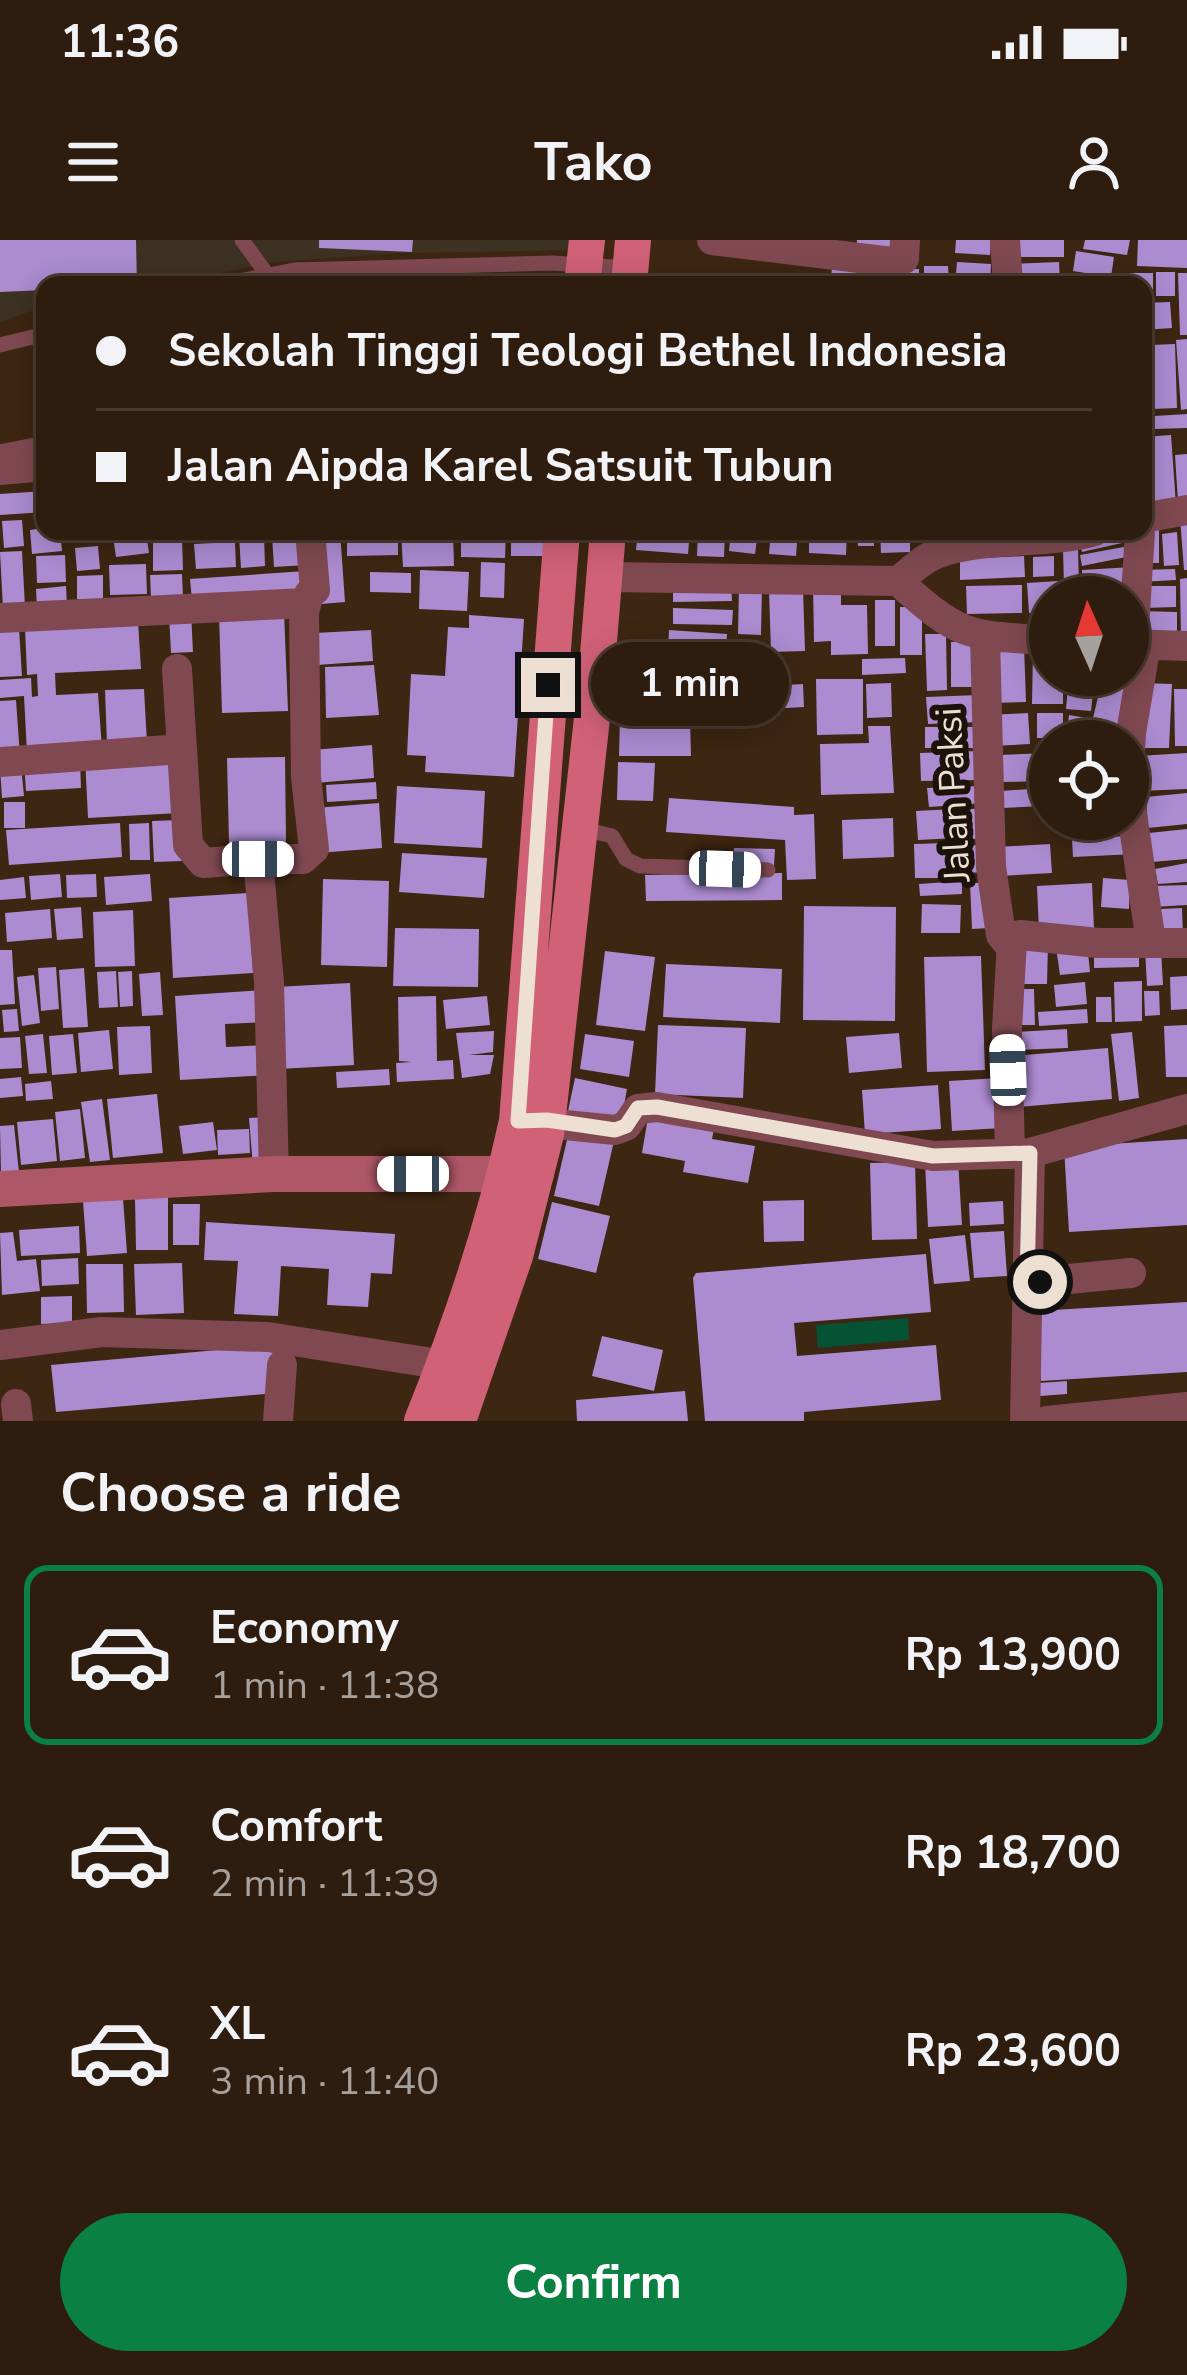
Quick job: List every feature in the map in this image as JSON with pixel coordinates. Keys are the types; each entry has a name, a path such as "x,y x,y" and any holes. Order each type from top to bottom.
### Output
{"main road":[{"path":"532,1121 562,540"},
{"path":"458,1421 515,1256 521,1174 579,828 607,540"},
{"path":"422,1421 521,1174"}],"street":[{"path":"712,240 892,262 904,259 904,240"},
{"path":"1005,240 1007,276"},
{"path":"0,470 36,467"},
{"path":"1152,517 1187,511"},
{"path":"177,669 188,845 194,856 203,862 302,859 314,849 306,777 305,603 315,590 311,540"},
{"path":"604,577 898,581 931,555 971,540"},
{"path":"1138,576 1140,540"},
{"path":"898,581 944,623 985,637 1029,639"},
{"path":"0,618 305,603"},
{"name":"Jalan Paksi","path":"985,637 992,867 1001,934 1010,946 1006,1029 1020,1154 1027,1282 1025,1421"},
{"path":"1149,645 1187,646"},
{"path":"0,762 182,749"},
{"path":"1136,840 1151,942"},
{"path":"258,859 269,982 274,1174"},
{"path":"1010,946 1020,935 1098,943 1187,943"},
{"path":"532,1121 615,1130 626,1126 638,1108 657,1107 933,1156 1020,1154 1187,1109"},
{"path":"0,1189 274,1174 521,1174"},
{"path":"1027,1282 1131,1273"},
{"path":"0,1345 103,1332 268,1337 445,1365"},
{"path":"278,1421 282,1365"},
{"path":"1047,1421 1187,1407"}],"lane":[{"path":"242,240 266,273"},
{"path":"258,276 631,264"},
{"path":"0,345 36,336"},
{"path":"0,452 36,445"},
{"path":"579,828 612,836 626,859 640,866 768,871"}],"shaded area":[{"path":"0,240 582,240 581,250 403,253 275,262 204,276 36,276 36,309 0,322"}],"green space":[{"path":"908,1318 909,1340 818,1348 816,1325"}],"building":[{"path":"0,240 136,240 137,276 36,276 36,290 0,292"},
{"path":"319,240 413,240 412,252 319,248"},
{"path":"857,240 893,240 893,254 856,253"},
{"path":"956,240 991,240 990,255 955,253"},
{"path":"1010,240 1064,240 1064,257 1010,257"},
{"path":"1085,240 1130,240 1127,255 1083,249"},
{"path":"1138,240 1187,240 1187,268 1137,266"},
{"path":"1076,251 1114,257 1111,276 1073,271"},
{"path":"957,262 991,264 990,276 956,276"},
{"path":"1059,262 1060,276 1013,276 1012,264"},
{"path":"832,263 861,265 860,276 831,276"},
{"path":"924,266 948,266 949,276 924,276"},
{"path":"895,269 919,269 919,276 895,276"},
{"path":"1156,272 1175,272 1175,296 1156,296"},
{"path":"1153,273 1153,297 1152,276 1129,276"},
{"path":"1178,273 1187,273 1187,335 1180,335"},
{"path":"1170,302 1172,328 1152,329 1152,303"},
{"path":"1187,339 1187,409 1181,410 1176,340"},
{"path":"1175,344 1177,408 1153,409 1152,345"},
{"path":"1187,414 1187,428 1154,429 1154,416"},
{"path":"1171,435 1176,505 1152,506 1152,436"},
{"path":"1187,454 1187,501 1178,502 1175,455"},
{"path":"36,492 36,513 0,515 0,494"},
{"path":"1180,518 1187,518 1187,570 1184,570"},
{"path":"22,520 24,546 4,548 2,521"},
{"path":"1152,525 1159,525 1159,563 1143,563 1143,540 1152,540"},
{"path":"36,529 36,540 61,540 62,551 32,554 30,530"},
{"path":"1177,532 1179,565 1164,566 1162,534"},
{"path":"147,540 149,553 116,557 114,543"},
{"path":"153,540 182,540 183,570 153,571"},
{"path":"239,540 264,540 265,566 241,568"},
{"path":"272,540 304,540 306,565 274,567"},
{"path":"316,540 341,540 345,602 321,604"},
{"path":"347,540 398,540 398,555 347,556"},
{"path":"402,540 453,540 454,566 403,567"},
{"path":"461,540 506,540 505,558 461,557"},
{"path":"511,540 544,540 544,556 511,556"},
{"path":"637,540 689,540 688,554 636,550"},
{"path":"698,540 725,540 724,557 697,556"},
{"path":"730,540 757,540 755,554 729,551"},
{"path":"770,540 797,540 796,556 769,554"},
{"path":"809,540 847,540 846,555 809,553"},
{"path":"858,540 874,540 874,546 858,546"},
{"path":"880,540 910,540 910,552 881,553"},
{"path":"1079,540 1131,541 1082,552"},
{"path":"235,542 236,567 196,569 194,544"},
{"path":"98,546 100,569 77,571 75,548"},
{"path":"1129,546 1131,556 1082,566 1080,555"},
{"path":"1078,549 1079,576 1064,576 1063,550"},
{"path":"22,551 25,607 3,608 0,552"},
{"path":"65,555 66,582 37,583 36,556"},
{"path":"1024,556 1025,577 960,580 960,559"},
{"path":"1054,556 1054,576 1033,576 1033,557"},
{"path":"481,562 505,563 504,598 480,597"},
{"path":"146,564 147,594 110,595 109,565"},
{"path":"1132,567 1132,576 1082,576 1082,570"},
{"path":"1175,569 1176,580 1149,582 1149,576 1140,576 1140,570"},
{"path":"420,570 469,572 467,611 419,609"},
{"path":"305,571 307,592 192,600 190,579"},
{"path":"370,572 411,573 411,593 370,592"},
{"path":"182,574 183,597 151,598 150,575"},
{"path":"103,575 103,599 77,599 77,576"},
{"path":"1187,578 1187,639 1181,639 1180,579"},
{"path":"731,581 732,601 673,602 673,582"},
{"path":"813,583 841,583 841,605 867,605 868,654 831,655 831,641 814,642"},
{"path":"1022,585 1022,613 967,614 966,586"},
{"path":"66,586 67,607 37,609 36,589"},
{"path":"739,586 762,586 761,635 738,634"},
{"path":"1149,586 1176,586 1176,607 1149,608"},
{"path":"803,589 805,651 771,652 769,590"},
{"path":"875,600 895,600 895,646 875,646"},
{"path":"900,607 922,607 922,655 900,655"},
{"path":"673,608 733,610 732,625 673,624"},
{"path":"1149,611 1177,612 1177,640 1149,640"},
{"path":"191,612 193,652 171,653 169,614"},
{"path":"284,612 288,711 222,713 219,614"},
{"path":"469,615 524,619 514,777 425,772 426,756 407,755 411,674 445,676 448,627 469,628"},
{"path":"138,622 141,669 55,673 56,695 98,693 102,749 27,753 24,696 0,698 0,680 31,678 32,697 38,696 37,674 27,675 25,628"},
{"path":"19,628 22,676 0,677 0,630"},
{"path":"371,630 373,661 317,665 315,633"},
{"path":"669,630 727,634 726,654 668,651"},
{"path":"925,634 946,634 947,690 927,691"},
{"path":"979,641 979,687 951,687 951,642"},
{"path":"990,645 1024,645 1026,702 991,703"},
{"path":"905,658 906,673 862,675 862,659"},
{"path":"374,665 379,715 326,718 325,667"},
{"path":"622,673 742,677 741,710 621,706"},
{"path":"816,679 863,679 863,734 817,735"},
{"path":"891,683 892,717 867,718 866,684"},
{"path":"1149,683 1172,684 1169,748 1149,748 1149,720 1140,720 1141,696 1149,696"},
{"path":"803,684 804,707 770,709 769,686"},
{"path":"144,689 147,743 107,745 105,690"},
{"path":"1174,689 1187,689 1187,746 1175,746"},
{"path":"978,695 979,722 928,724 926,697"},
{"path":"1032,696 1063,696 1063,704 1032,704"},
{"path":"1067,696 1093,696 1091,711 1066,709"},
{"path":"1098,696 1125,696 1120,720 1093,720"},
{"path":"16,700 20,756 0,757 0,701"},
{"path":"1028,713 1029,744 992,746 990,715"},
{"path":"1037,713 1063,713 1063,720 1037,720"},
{"path":"620,718 690,718 691,756 619,756"},
{"path":"868,726 890,726 894,793 821,795 820,744 869,743"},
{"path":"925,727 973,727 974,748 925,748"},
{"path":"372,745 374,778 315,783 312,750"},
{"path":"977,751 978,780 921,781 920,753"},
{"path":"1187,753 1187,789 1149,791 1149,755"},
{"path":"177,754 179,813 88,818 85,758"},
{"path":"1029,754 1029,781 999,782 999,755"},
{"path":"285,757 286,842 229,843 227,758"},
{"path":"80,760 81,788 26,791 24,762"},
{"path":"618,762 655,763 653,801 617,800"},
{"path":"21,766 24,796 2,798 0,768"},
{"path":"376,782 377,799 327,802 326,785"},
{"path":"397,786 485,791 482,848 394,843"},
{"path":"983,786 984,803 929,807 927,788"},
{"path":"1029,789 1029,807 1002,808 1001,791"},
{"path":"1187,793 1187,824 1149,828 1149,797"},
{"path":"669,798 794,807 794,815 814,814 816,879 787,880 785,840 666,832"},
{"path":"4,802 25,802 25,828 4,828"},
{"path":"379,803 382,848 317,853 315,808"},
{"path":"984,808 986,838 961,840 960,810"},
{"path":"955,809 956,838 918,840 916,811"},
{"path":"893,818 894,857 843,859 842,820"},
{"path":"181,820 182,861 154,862 152,821"},
{"path":"120,823 122,857 9,865 6,830"},
{"path":"149,823 150,860 130,860 129,824"},
{"path":"1187,829 1187,859 1152,862 1149,833"},
{"path":"1072,840 1134,840 1135,854 1073,857"},
{"path":"947,843 948,878 915,878 914,844"},
{"path":"1050,844 1052,873 999,876 997,847"},
{"path":"980,845 982,872 955,874 953,846"},
{"path":"734,848 775,849 774,866 733,864"},
{"path":"402,853 487,858 484,898 399,892"},
{"path":"1187,863 1187,882 1158,884 1155,869"},
{"path":"782,873 782,900 646,901 645,875"},
{"path":"60,874 62,897 31,900 29,876"},
{"path":"96,874 97,897 67,898 66,875"},
{"path":"150,874 152,901 106,905 104,877"},
{"path":"24,877 26,898 0,900 0,880"},
{"path":"1103,878 1130,880 1129,909 1101,907"},
{"path":"323,879 389,881 387,967 321,965"},
{"path":"962,881 962,894 920,896 919,884"},
{"path":"970,883 987,883 989,928 972,929"},
{"path":"1092,883 1094,929 1039,931 1037,886"},
{"path":"1187,885 1187,905 1153,907 1152,886"},
{"path":"248,893 253,973 173,978 169,898"},
{"path":"922,904 961,905 960,933 921,933"},
{"path":"804,906 896,907 895,1021 803,1020"},
{"path":"81,907 83,938 57,940 54,909"},
{"path":"1182,908 1183,937 1161,938 1160,909"},
{"path":"50,909 52,938 7,942 5,913"},
{"path":"133,910 135,966 95,967 93,912"},
{"path":"395,928 479,929 478,987 393,986"},
{"path":"1018,943 1048,943 1047,984 1018,984"},
{"path":"1087,943 1090,972 1060,975 1056,947"},
{"path":"1139,947 1139,967 1094,968 1094,949"},
{"path":"1161,948 1163,985 1147,986 1145,949"},
{"path":"0,950 12,950 15,1004 0,1005"},
{"path":"605,951 655,957 645,1031 596,1025"},
{"path":"981,956 985,1070 927,1072 924,957"},
{"path":"666,964 782,969 780,1023 663,1017"},
{"path":"56,967 59,1009 41,1011 38,968"},
{"path":"84,968 88,1027 63,1028 59,970"},
{"path":"116,971 118,1007 99,1008 97,972"},
{"path":"132,971 133,1006 120,1007 118,972"},
{"path":"160,972 163,1015 142,1016 139,974"},
{"path":"34,975 40,1023 22,1026 17,977"},
{"path":"1187,976 1187,1009 1171,1010 1170,977"},
{"path":"1142,981 1142,1021 1115,1022 1114,982"},
{"path":"1085,982 1087,1004 1056,1007 1054,985"},
{"path":"350,983 354,1065 278,1069 275,987"},
{"path":"1015,989 1034,989 1035,1025 1015,1025"},
{"path":"265,990 266,1022 225,1024 226,1047 268,1045 270,1075 180,1080 175,996"},
{"path":"1144,991 1159,991 1160,1015 1145,1016"},
{"path":"436,996 437,1061 453,1060 454,1079 397,1082 396,1063 412,1062 399,1061 398,997"},
{"path":"487,996 490,1025 446,1029 443,1000"},
{"path":"1096,997 1111,997 1112,1022 1096,1022"},
{"path":"17,1009 19,1031 4,1032 2,1010"},
{"path":"1087,1009 1088,1023 1039,1026 1038,1012"},
{"path":"658,1025 746,1028 743,1098 655,1094"},
{"path":"1187,1025 1187,1077 1166,1077 1164,1026"},
{"path":"150,1026 152,1073 119,1075 117,1027"},
{"path":"1067,1029 1068,1048 1017,1050 1016,1032"},
{"path":"109,1030 113,1069 81,1072 78,1033"},
{"path":"494,1031 493,1052 469,1055 494,1055 490,1074 462,1078 456,1033"},
{"path":"1132,1032 1139,1098 1119,1101 1111,1034"},
{"path":"899,1033 902,1068 849,1073 846,1037"},
{"path":"43,1034 47,1073 29,1074 25,1036"},
{"path":"73,1034 77,1073 52,1075 49,1036"},
{"path":"585,1034 634,1041 629,1077 580,1069"},
{"path":"20,1037 22,1068 0,1069 0,1038"},
{"path":"1108,1048 1112,1099 1018,1107 1013,1056"},
{"path":"389,1069 390,1085 337,1088 336,1072"},
{"path":"21,1077 23,1096 0,1098 0,1079"},
{"path":"575,1078 627,1089 621,1122 568,1111"},
{"path":"999,1078 1002,1128 952,1131 949,1081"},
{"path":"51,1081 53,1099 26,1101 25,1084"},
{"path":"938,1085 941,1129 865,1134 862,1090"},
{"path":"157,1094 163,1153 113,1158 107,1099"},
{"path":"102,1099 110,1160 90,1162 81,1102"},
{"path":"80,1109 85,1158 60,1161 55,1112"},
{"path":"266,1117 269,1166 253,1167 249,1118"},
{"path":"648,1117 714,1129 712,1139 755,1146 748,1183 683,1172 685,1161 642,1153"},
{"path":"53,1119 57,1161 21,1165 17,1122"},
{"path":"213,1122 217,1150 183,1154 179,1126"},
{"path":"14,1125 19,1173 1,1175 0,1126"},
{"path":"249,1129 250,1153 218,1155 217,1130"},
{"path":"569,1131 614,1141 599,1206 554,1196"},
{"path":"1187,1139 1187,1225 1069,1232 1064,1147"},
{"path":"958,1160 962,1225 928,1227 925,1162"},
{"path":"915,1162 917,1239 872,1240 870,1163"},
{"path":"168,1197 168,1250 136,1250 135,1198"},
{"path":"123,1198 127,1253 87,1256 83,1201"},
{"path":"804,1200 804,1241 764,1242 763,1201"},
{"path":"1003,1201 1004,1224 970,1226 969,1203"},
{"path":"552,1202 610,1216 596,1273 538,1259"},
{"path":"173,1204 200,1204 199,1245 173,1245"},
{"path":"206,1222 395,1234 392,1274 371,1273 368,1307 327,1305 329,1269 281,1266 278,1316 234,1314 238,1261 204,1260"},
{"path":"79,1226 80,1253 21,1256 19,1230"},
{"path":"1004,1231 1007,1276 974,1278 970,1233"},
{"path":"13,1232 17,1261 36,1259 40,1291 2,1295 0,1233"},
{"path":"965,1235 970,1281 934,1284 929,1239"},
{"path":"926,1254 931,1312 794,1323 797,1356 936,1345 941,1400 804,1412 804,1421 705,1421 696,1273"},
{"path":"78,1258 79,1284 42,1286 41,1260"},
{"path":"182,1263 184,1313 136,1315 134,1264"},
{"path":"86,1264 123,1264 124,1312 87,1313"},
{"path":"72,1296 72,1323 41,1324 41,1297"},
{"path":"1187,1302 1187,1372 1041,1381 1036,1311"},
{"path":"602,1336 663,1350 654,1391 592,1376"},
{"path":"272,1345 276,1393 56,1412 51,1365"},
{"path":"1067,1381 1067,1394 1040,1396 1039,1383"},
{"path":"685,1391 688,1421 577,1421 576,1400"}],"route":[{"path":"548,685 518,1121 547,1120 615,1130 626,1126 644,1106 933,1156 1030,1153 1027,1282 1040,1282"}]}
